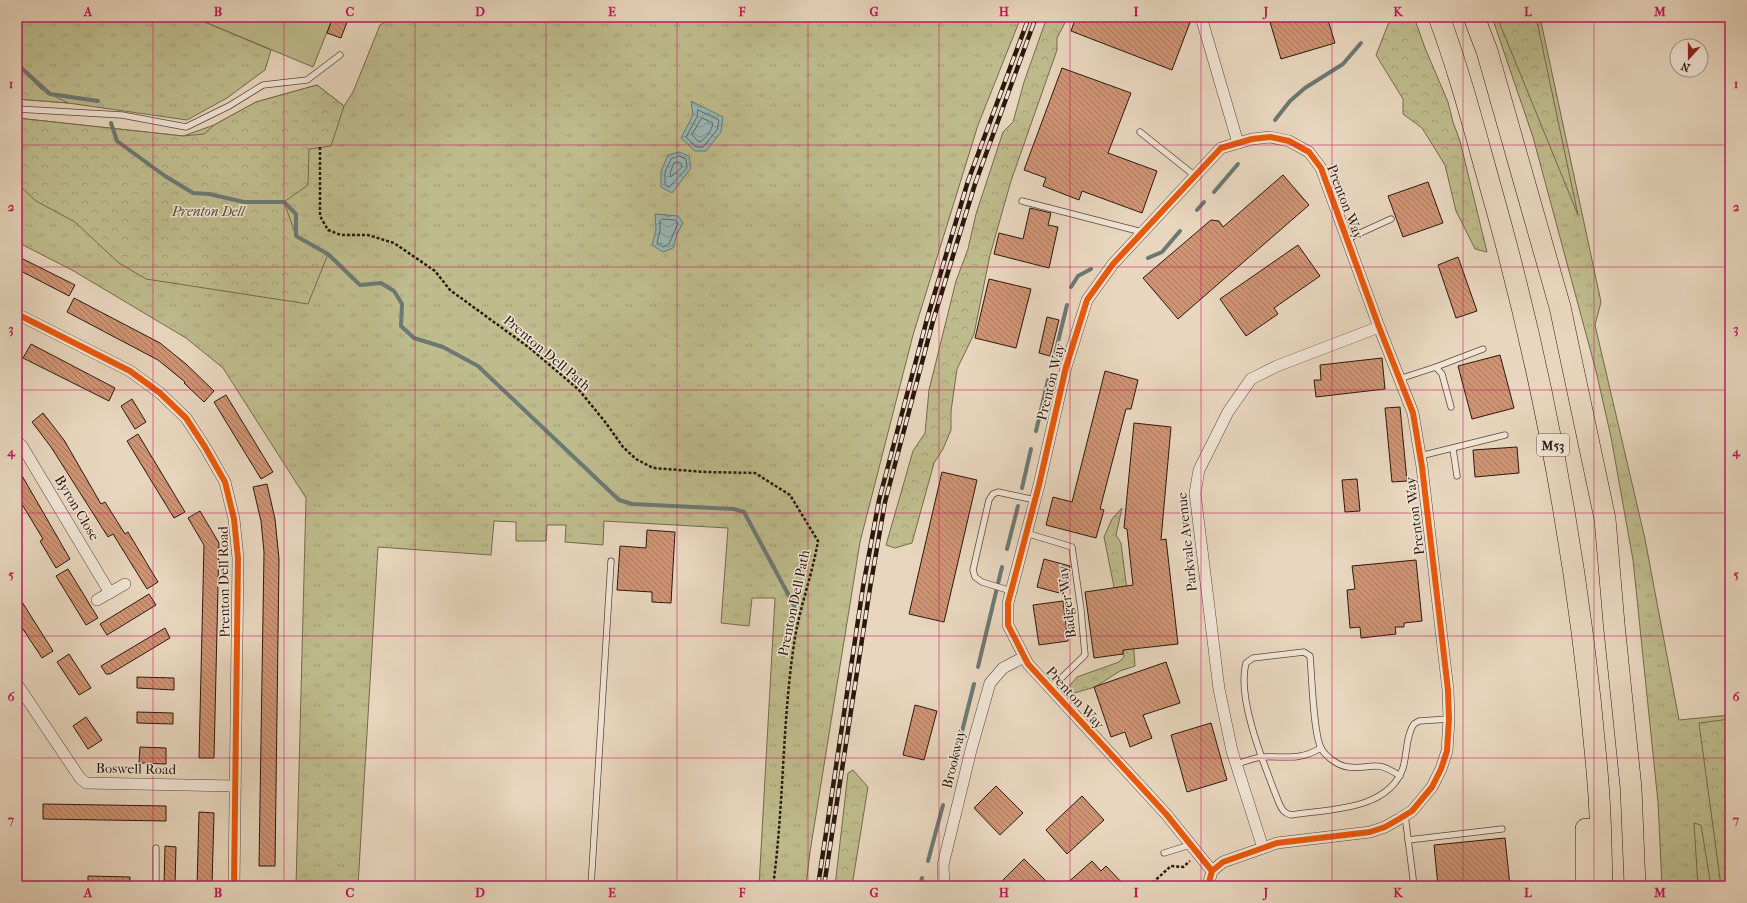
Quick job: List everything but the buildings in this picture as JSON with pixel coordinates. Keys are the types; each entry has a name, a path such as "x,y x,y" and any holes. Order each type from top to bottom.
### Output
{"highway":[{"name":"M53","path":"1439,17 1456,62 1511,258 1553,446 1582,632 1598,785 1602,886"},
{"name":"M53","path":"1474,17 1487,51 1560,307 1605,519 1631,788 1636,881"},
{"path":"1582,632 1586,886"}],"street":[{"path":"1201,17 1238,143"},
{"name":"Prenton Way","path":"1270,137 1289,141 1309,152 1321,168 1378,327 1413,413 1420,456 1448,690 1449,719 1447,752 1441,769 1432,788 1405,816 1385,827 1370,832 1277,843 1223,862 1212,871 1193,850 1166,814 1028,664 1008,626 1008,603 1035,500 1066,367 1087,300 1113,264 1194,175 1221,148 1252,139 1270,137"},
{"name":"Prenton Dell Road","path":"17,314 130,371 160,393 186,418 206,447 225,482 234,519 238,558 234,886"},
{"name":"Parkvale Avenue","path":"1263,848 1236,764 1219,689 1195,494 1198,470 1228,412 1251,379 1277,366 1378,327"},
{"name":"Byron Close","path":"17,441 22,446 110,593"},
{"path":"97,600 125,584"},
{"name":"Brookway","path":"944,886 943,865 971,750 990,683 1003,668 1024,657"},
{"name":"Boswell Road","path":"17,684 80,778 86,783 235,786"},
{"path":"1208,886 1212,871"}],"lane":[{"path":"17,109 122,115 186,127 229,106 263,85 307,80 340,55"},
{"path":"1140,132 1194,175"},
{"path":"1022,201 1142,232"},
{"path":"1347,239 1391,220"},
{"path":"1399,379 1483,349"},
{"path":"1436,367 1442,374 1450,408"},
{"path":"1420,456 1505,435"},
{"path":"1453,449 1457,476"},
{"path":"1011,591 982,582 975,577 973,570 989,500 992,494 998,492 1035,500"},
{"name":"Badger Way","path":"1026,533 1072,547 1081,610 1084,655 1050,688"},
{"path":"591,886 611,561"},
{"path":"1400,776 1390,769 1377,764 1346,767 1336,762 1321,748 1316,721 1310,656 1304,652 1253,658 1246,663 1244,676 1254,737 1282,810 1291,815 1361,804 1380,796 1400,776 1406,757 1412,725 1419,721 1449,719"},
{"path":"1236,764 1262,756 1287,758 1302,757 1321,748"},
{"path":"1405,816 1414,886"},
{"path":"1408,840 1502,829"},
{"path":"156,848 156,886"},
{"path":"1164,853 1193,850"}],"path":[{"path":"1149,886 1171,866 1184,867 1193,850"}],"green space":[{"path":"17,17 193,17 271,50 265,70 227,98 187,120 68,103 17,99"},
{"path":"193,17 333,17 313,67"},
{"path":"395,17 1021,17 978,125 913,335 860,542 810,852 806,886 759,886 775,598 752,598 749,626 721,623 728,528 604,521 603,545 565,542 566,525 547,525 546,541 516,541 516,522 494,521 491,555 378,547 358,886 296,886 306,498 223,368 186,338 72,270 17,242 17,118 183,136 214,125 256,102 317,85 344,106 353,92 380,25"},
{"path":"1047,17 1068,17 1057,38 1057,50 1011,181 990,255 974,334 957,369 951,411 951,430 943,449 934,463 912,543 895,548 886,545 913,451 925,433 929,390 956,281 968,249 976,214 1003,132 1013,122 1024,82"},
{"path":"1391,17 1414,17 1425,48 1448,102 1460,141 1487,252 1475,249 1456,211 1445,165 1422,128 1403,114 1403,99 1376,55"},
{"path":"1492,17 1540,17 1601,302 1595,325 1645,539 1679,720 1730,715 1730,886 1662,886 1658,802 1633,560 1611,437 1596,371 1533,137"},
{"path":"1497,17 1536,17 1578,215"},
{"path":"17,65 41,89 68,103 17,99"},
{"name":"Prenton Dell","path":"317,85 344,106 331,146 309,149 308,185 284,202 296,236 328,254 308,304 146,279 119,263 75,222 36,201 17,183 17,118 183,136 204,134 214,125 256,102"},
{"path":"1122,508 1116,535 1121,543 1135,666 1120,671 1095,687 1071,694 1065,691 1077,677 1119,662 1124,657 1116,597 1104,537 1112,519"},
{"path":"1730,719 1730,886 1721,886 1699,723"},
{"path":"853,770 868,787 852,886 835,886 848,773"},
{"path":"1694,823 1701,825 1711,886 1698,886"}],"water":[{"path":"691,101 723,117 721,132 706,151 695,151 681,138 693,115"},
{"path":"679,152 689,156 691,168 672,193 661,187 661,171 668,155"},
{"path":"655,214 678,216 683,223 677,234 673,248 663,252 652,245 656,230"}],"waterway":[{"path":"1275,120 1290,101 1305,88 1343,64 1361,43"},
{"path":"17,64 50,94 98,101"},
{"path":"111,123 117,141 165,176 193,193 209,194 244,202 284,202 296,214 296,236 328,254 360,285 381,283 394,291 402,304 401,326 414,338 443,347 478,366 619,500 632,504 734,509 744,512 795,607"},
{"path":"1214,192 1238,164"},
{"path":"1197,210 1204,202"},
{"path":"1148,258 1162,252 1180,231"},
{"path":"1071,287 1078,276 1091,269"},
{"path":"1053,362 1067,305"},
{"path":"1036,431 1048,380"},
{"path":"1022,488 1031,449"},
{"path":"1007,549 1018,506"},
{"path":"978,667 1002,567"},
{"path":"954,763 974,684"},
{"path":"928,861 943,805"},
{"path":"920,886 922,878"}],"railway":[{"path":"818,886 863,587 879,500 927,319 968,181 1029,17"},
{"path":"824,886 870,588 885,502 933,321 975,184 1036,17"}],"cycle path":[{"path":"1208,886 1212,871 1223,862 1277,843 1370,832 1385,827 1412,811 1432,787 1441,769 1447,751 1449,719 1448,690 1422,467 1413,413 1379,327 1321,168 1309,152 1289,141 1270,137 1252,139 1221,148 1113,264 1087,300 1066,367 1039,485 1008,603 1008,625 1028,664 1166,814 1212,871"},
{"path":"17,314 130,371 160,393 186,418 225,482 234,519 238,558 234,886"}]}
